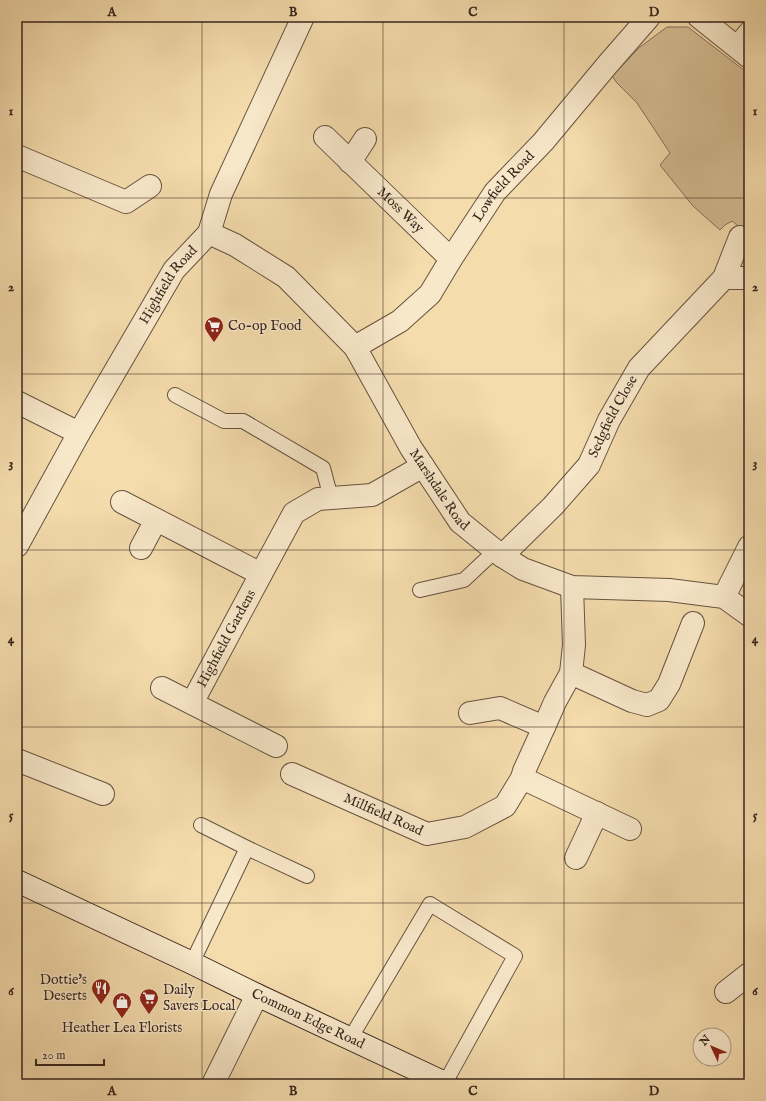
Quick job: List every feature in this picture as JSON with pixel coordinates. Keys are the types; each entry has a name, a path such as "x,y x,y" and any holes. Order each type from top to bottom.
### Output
{"street":[{"name":"Highfield Road","path":"17,546 79,432 174,270 209,233 221,194 303,17"},
{"name":"Lowfield Road","path":"355,347 400,321 430,294 495,192 543,142 649,17"},
{"path":"699,17 742,51"},
{"name":"Moss Way","path":"325,137 451,259"},
{"path":"350,162 365,139"},
{"path":"17,156 126,202 150,186"},
{"name":"Marshdale Road","path":"209,233 235,245 286,277 355,347 411,448 460,522 499,553 523,569 572,588 669,590 724,597 749,615"},
{"name":"Sedgfield Close","path":"499,553 553,506 589,465 609,420 639,368 724,278 740,237"},
{"path":"724,278 749,278"},
{"path":"17,402 79,432"},
{"name":"Highfield Gardens","path":"192,703 294,513 318,499 372,495 423,466"},
{"name":"Highfield Gardens","path":"122,502 261,574"},
{"path":"141,548 156,520"},
{"path":"724,597 749,546"},
{"name":"Millfield Road","path":"292,774 428,834 464,827 505,806 522,778 555,702 571,673 574,645 572,588"},
{"path":"571,673 632,700 647,705 660,700 693,623"},
{"name":"Highfield Gardens","path":"162,688 276,746"},
{"path":"470,713 500,708 544,727"},
{"path":"17,760 103,794"},
{"path":"522,778 630,829"},
{"path":"576,858 597,813"},
{"name":"Common Edge Road","path":"17,881 446,1084"},
{"path":"726,992 749,974"},
{"path":"213,1084 257,995"}],"lane":[{"path":"742,51 749,27"},
{"path":"175,395 224,421 243,421 323,468 331,498"},
{"path":"420,590 464,580 499,553"},
{"path":"201,825 307,876"},
{"path":"192,963 247,848"},
{"path":"350,1039 430,904 515,956 446,1084"}],"shaded area":[{"path":"667,27 688,27 749,74 749,235 732,221 720,230 693,206 660,165 670,153 637,103 612,76 640,47"}],"place":[{"name":"Co-op Food","path":"214,343"},
{"name":"Dottie's Deserts","path":"101,1005"},
{"name":"Daily Savers Local","path":"149,1015"},
{"name":"Heather Lea Florists","path":"122,1019"}]}
